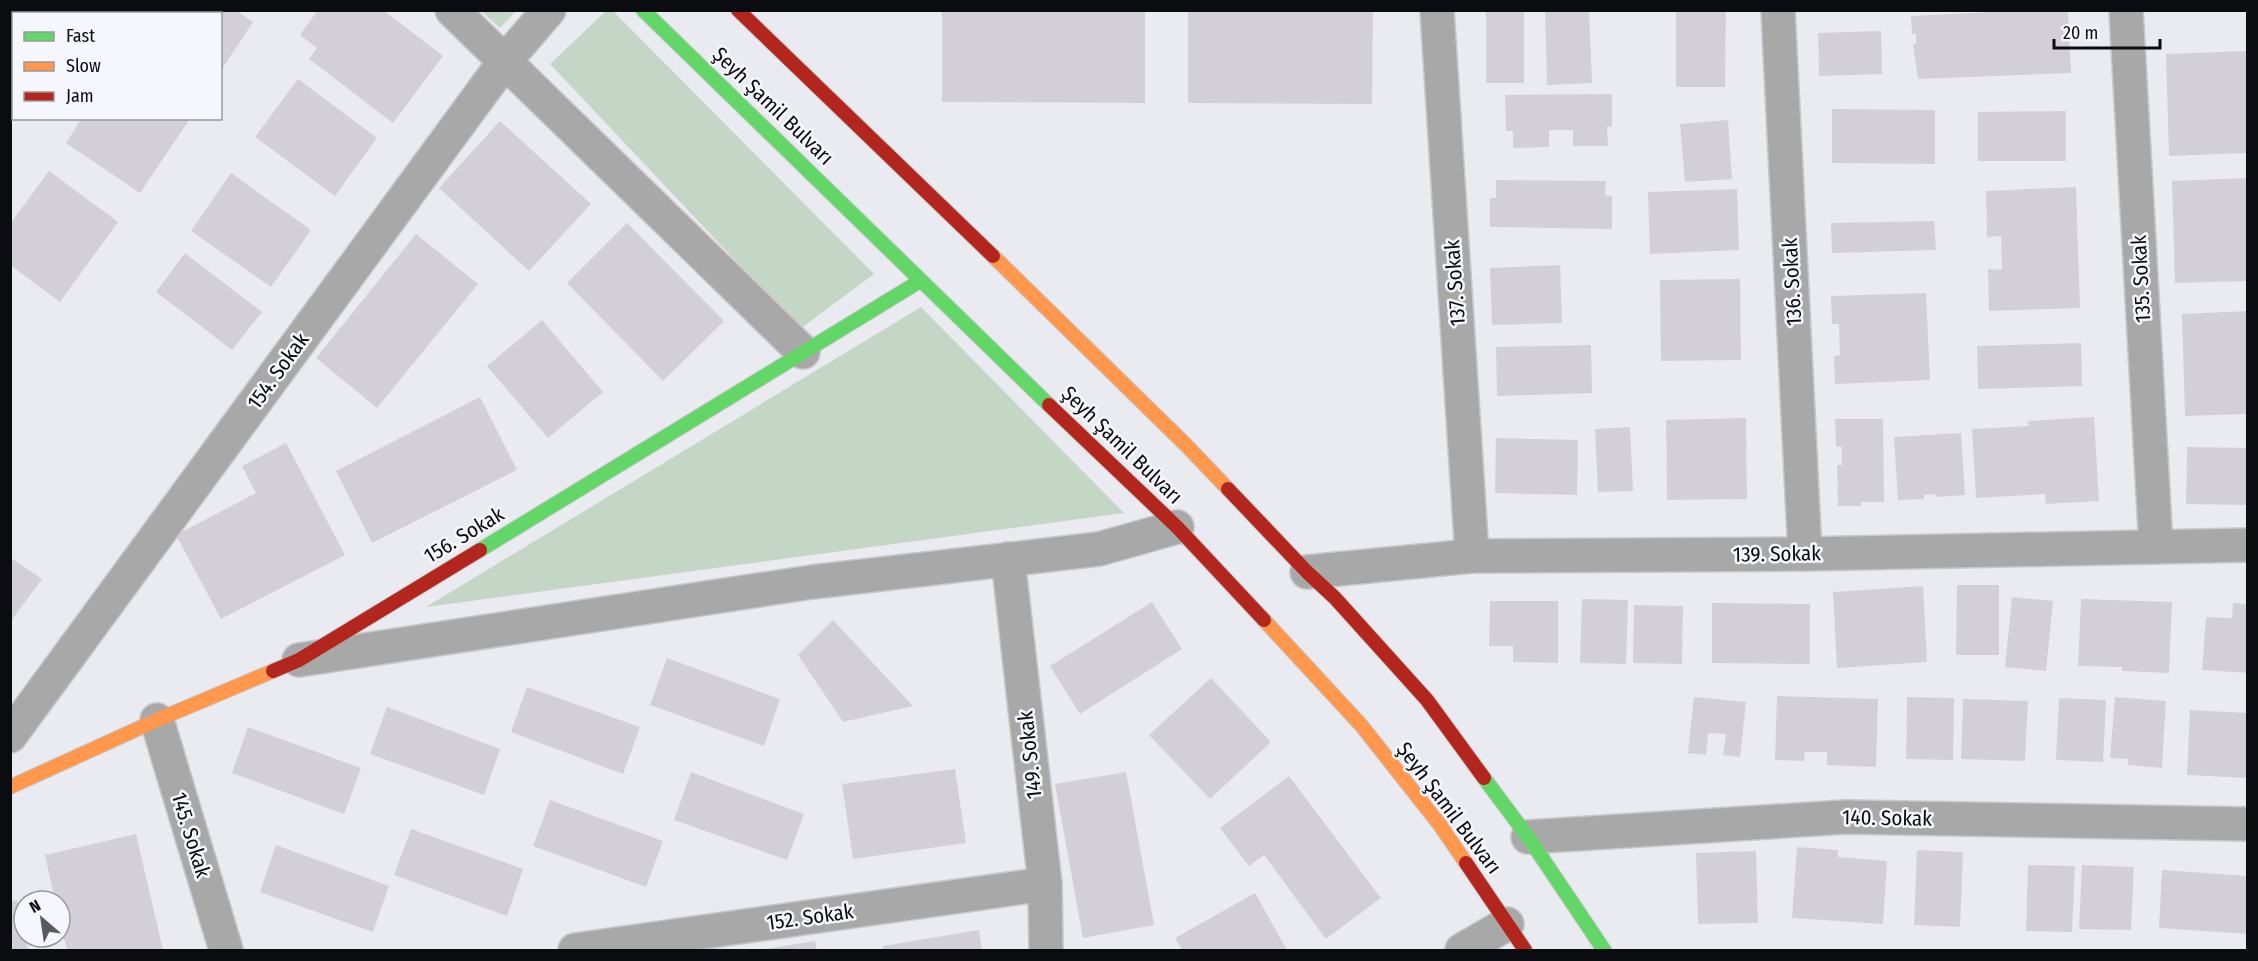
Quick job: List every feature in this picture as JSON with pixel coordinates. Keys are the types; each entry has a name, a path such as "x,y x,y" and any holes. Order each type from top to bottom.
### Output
{"main road":[{"name":"Şeyh Şamil Bulvarı","path":"643,10 920,281 1177,527 1361,725 1440,825 1516,937"},
{"name":"Şeyh Şamil Bulvarı","path":"738,10 1025,286 1187,446 1307,572 1335,598 1427,700 1528,837 1604,951"},
{"name":"156. Sokak","path":"10,787 157,720 299,660 920,281"}],"street":[{"path":"453,10 803,352"},
{"name":"154. Sokak","path":"10,736 505,61 549,10"},
{"name":"137. Sokak","path":"1437,10 1472,556"},
{"name":"136. Sokak","path":"1778,10 1805,554"},
{"name":"135. Sokak","path":"2126,10 2156,547"},
{"path":"299,660 812,582 1099,549 1177,527"},
{"name":"139. Sokak","path":"1307,572 1472,556 1805,554 2247,545"},
{"name":"149. Sokak","path":"1008,559 1045,884 1046,951"},
{"name":"145. Sokak","path":"157,720 226,951"},
{"name":"140. Sokak","path":"1528,837 1845,817 2247,824"},
{"name":"152. Sokak","path":"575,951 1045,884"},
{"path":"1462,951 1516,937"}],"green space":[{"path":"481,11 516,11 500,28"},
{"path":"606,11 613,11 874,274 800,329 550,64"},
{"path":"921,307 1124,513 426,607"}],"building":[{"path":"154,10 235,10 253,22 222,69 222,12 153,12"},
{"path":"318,10 383,10 443,56 393,123 309,59 317,48 300,35"},
{"path":"942,10 1145,10 1145,103 942,102"},
{"path":"1188,10 1373,10 1372,104 1188,103"},
{"path":"1486,10 1524,10 1524,83 1486,83"},
{"path":"1545,10 1589,10 1592,83 1547,85"},
{"path":"2068,10 2071,73 1918,79 1913,44 1916,44 1916,34 1912,34 1911,16"},
{"path":"1676,11 1726,11 1725,87 1676,87"},
{"path":"1881,31 1882,74 1819,76 1818,33"},
{"path":"2248,51 2248,153 2169,156 2166,54"},
{"path":"298,79 377,138 335,196 255,137"},
{"path":"1612,94 1612,127 1607,127 1608,146 1573,146 1573,130 1549,130 1549,147 1513,148 1513,131 1506,131 1505,95"},
{"path":"1832,109 1935,110 1935,164 1832,163"},
{"path":"2066,111 2066,161 1978,161 1978,112"},
{"path":"81,120 189,120 140,193 66,143"},
{"path":"1728,120 1732,179 1685,182 1680,124"},
{"path":"500,121 591,204 529,271 439,188"},
{"path":"49,171 118,222 60,302 10,265 10,224"},
{"path":"231,173 311,230 271,287 191,231"},
{"path":"2248,178 2248,281 2175,283 2172,181"},
{"path":"1496,180 1606,181 1605,195 1612,196 1612,229 1490,227 1490,198 1496,198"},
{"path":"2076,187 2080,308 1989,311 1988,269 2002,270 2001,236 1987,237 1986,191"},
{"path":"1737,189 1739,250 1650,254 1648,192"},
{"path":"1934,221 1936,250 1832,253 1831,223"},
{"path":"627,223 724,321 663,381 567,283"},
{"path":"416,234 478,284 377,408 316,358"},
{"path":"185,253 262,312 232,350 156,292"},
{"path":"1560,265 1562,323 1492,325 1490,268"},
{"path":"1740,279 1741,360 1661,361 1660,280"},
{"path":"1926,293 1930,380 1835,384 1834,356 1840,355 1839,324 1832,324 1831,296"},
{"path":"2248,311 2248,414 2185,416 2182,314"},
{"path":"542,320 603,392 548,438 487,366"},
{"path":"2081,343 2082,386 1978,389 1977,346"},
{"path":"1591,345 1592,393 1497,396 1496,347"},
{"path":"480,397 517,470 372,543 336,471"},
{"path":"2094,417 2099,501 2046,504 2045,494 1976,498 1972,429 2029,426 2028,421"},
{"path":"1746,418 1747,499 1667,500 1666,420"},
{"path":"1835,419 1883,419 1884,502 1861,502 1861,506 1838,506 1837,465 1842,465 1842,447 1836,446"},
{"path":"1630,427 1633,491 1598,492 1595,429"},
{"path":"1961,433 1965,495 1936,497 1936,494 1924,495 1924,499 1898,500 1894,437"},
{"path":"1496,438 1578,440 1577,495 1495,493"},
{"path":"286,443 345,555 221,619 176,535 256,493 242,466"},
{"path":"2187,447 2248,448 2248,505 2186,504"},
{"path":"10,557 42,579 10,622"},
{"path":"1957,585 1999,585 1999,655 1956,655"},
{"path":"1923,586 1927,662 1837,668 1833,592"},
{"path":"2012,597 2053,601 2046,671 2005,667"},
{"path":"1582,599 1628,600 1626,664 1580,663"},
{"path":"2081,599 2172,602 2169,673 2122,671 2122,667 2078,666"},
{"path":"1490,601 1558,601 1558,663 1513,662 1513,646 1489,646"},
{"path":"1152,602 1182,649 1080,714 1050,666"},
{"path":"1712,603 1810,604 1810,664 1712,663"},
{"path":"2233,603 2248,604 2248,673 2202,670 2206,617 2232,618"},
{"path":"1634,605 1683,606 1682,664 1633,663"},
{"path":"833,620 913,706 843,722 798,655"},
{"path":"667,658 780,699 764,746 650,705"},
{"path":"1211,678 1271,742 1210,799 1149,735"},
{"path":"527,687 640,727 623,774 511,732"},
{"path":"1777,696 1878,699 1876,767 1827,765 1827,752 1805,752 1804,761 1775,760"},
{"path":"1694,697 1746,702 1740,757 1723,755 1726,734 1708,733 1706,755 1688,753"},
{"path":"1907,697 1954,698 1953,760 1906,759"},
{"path":"2115,697 2166,701 2162,768 2128,765 2128,759 2110,758"},
{"path":"2059,698 2106,700 2103,762 2056,760"},
{"path":"1963,699 2028,701 2025,761 1961,759"},
{"path":"387,707 500,749 484,795 370,754"},
{"path":"2190,710 2248,713 2248,778 2187,775"},
{"path":"248,727 361,768 344,814 232,773"},
{"path":"955,769 966,843 853,859 842,784"},
{"path":"691,772 804,814 787,860 674,820"},
{"path":"1126,772 1154,925 1083,938 1055,784"},
{"path":"1289,776 1381,898 1326,939 1264,855 1249,866 1220,828"},
{"path":"550,800 663,841 646,887 533,846"},
{"path":"411,829 523,869 507,916 394,875"},
{"path":"136,834 163,950 67,950 72,949 72,889 52,889 45,855"},
{"path":"276,845 389,886 373,932 260,892"},
{"path":"1797,847 1838,850 1838,857 1887,861 1883,924 1792,918"},
{"path":"1917,850 1963,852 1960,927 1914,925"},
{"path":"1756,851 1758,923 1698,924 1696,853"},
{"path":"2028,865 2075,866 2072,932 2026,931"},
{"path":"2082,865 2134,867 2131,930 2079,929"},
{"path":"2162,870 2248,876 2248,934 2159,928"},
{"path":"1255,893 1287,950 1182,950 1175,938"},
{"path":"12,901 12,949 29,950 10,950 10,902"},
{"path":"979,930 982,950 883,950 883,946"},
{"path":"815,941 817,950 765,950 765,949"}],"traffic: fast":[{"path":"643,10 1049,405"},
{"path":"480,550 920,281"},
{"path":"1484,778 1528,837 1604,950"}],"traffic: slow":[{"path":"993,256 1228,489"},
{"path":"1264,620 1361,725 1440,825 1466,863"},
{"path":"10,787 157,720 273,671"}],"traffic: jam":[{"path":"738,10 993,256"},
{"path":"1049,405 1177,527 1264,620"},
{"path":"1228,489 1335,598 1427,700 1484,778"},
{"path":"273,671 299,660 480,550"},
{"path":"1466,863 1525,950"}]}
